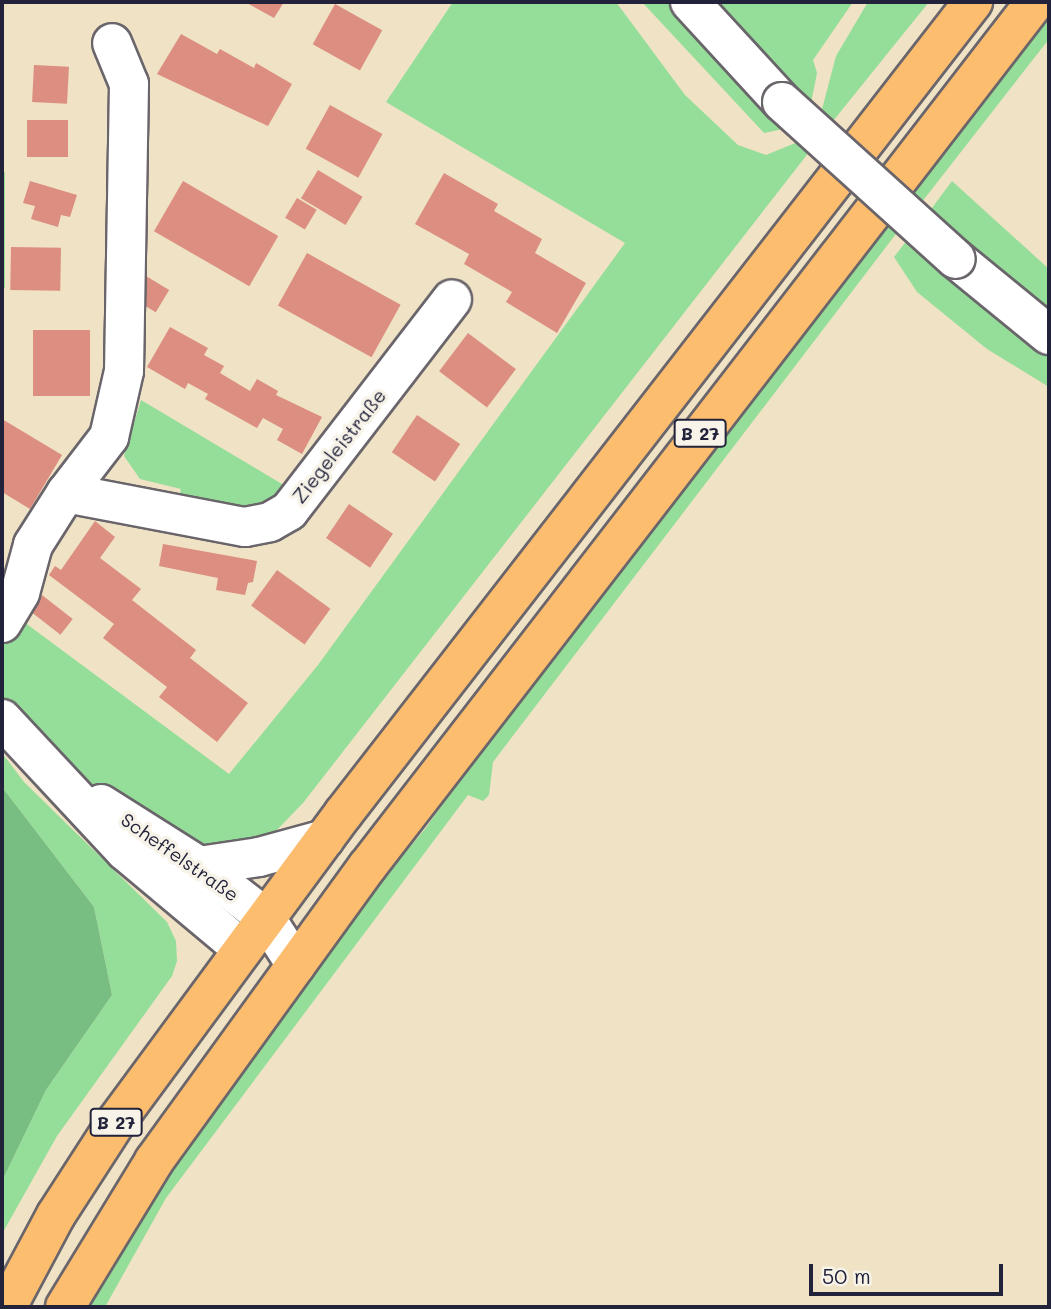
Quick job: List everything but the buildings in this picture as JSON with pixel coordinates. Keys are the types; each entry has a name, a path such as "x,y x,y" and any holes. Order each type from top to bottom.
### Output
{"main road":[{"name":"B 27","path":"7,1307 56,1214 111,1130 242,949 973,2"},
{"name":"B 27","path":"65,1307 112,1223 368,867 1035,2"},
{"path":"242,949 296,965"}],"street":[{"path":"690,2 782,102 956,259 1049,335"},
{"path":"2,623 20,593 33,545 66,493 109,437 124,371 129,84 112,43"},
{"name":"Ziegeleistraße","path":"66,493 237,526 277,518 308,490 452,299"},
{"name":"Scheffelstraße","path":"2,719 125,851 242,949"},
{"name":"Scheffelstraße","path":"46,767 199,866 265,918 296,965"},
{"path":"199,866 259,857 334,827"}],"green space":[{"path":"453,2 616,2 685,95 738,145 766,155 805,139 813,147 303,803 274,833 246,848 213,854 119,806 76,775 2,702 2,647 20,619 229,774 318,665 625,243 386,102"},
{"path":"642,2 671,2 714,51 793,127 764,133"},
{"path":"703,2 853,2 813,60 817,73 810,108"},
{"path":"868,2 929,2 829,126 820,117 836,56"},
{"path":"1049,16 1049,39 918,207 909,198"},
{"path":"2,172 5,172 5,288 2,288"},
{"path":"952,181 1049,269 1049,325 926,216"},
{"path":"892,218 902,226 493,762 489,795 483,801 468,795 166,1198 105,1307 79,1307 112,1249 354,913 425,829 513,706"},
{"path":"911,235 1049,352 1049,387 987,349 917,292 894,257"},
{"path":"141,400 292,490 259,513 178,502 181,489 140,479 124,456"},
{"path":"2,753 24,782 167,922 176,941 177,961 172,976 57,1136 2,1234 2,1181 46,1090 112,995 94,907 2,787"},
{"path":"2,787 94,907 112,995 46,1090 2,1181"}]}
